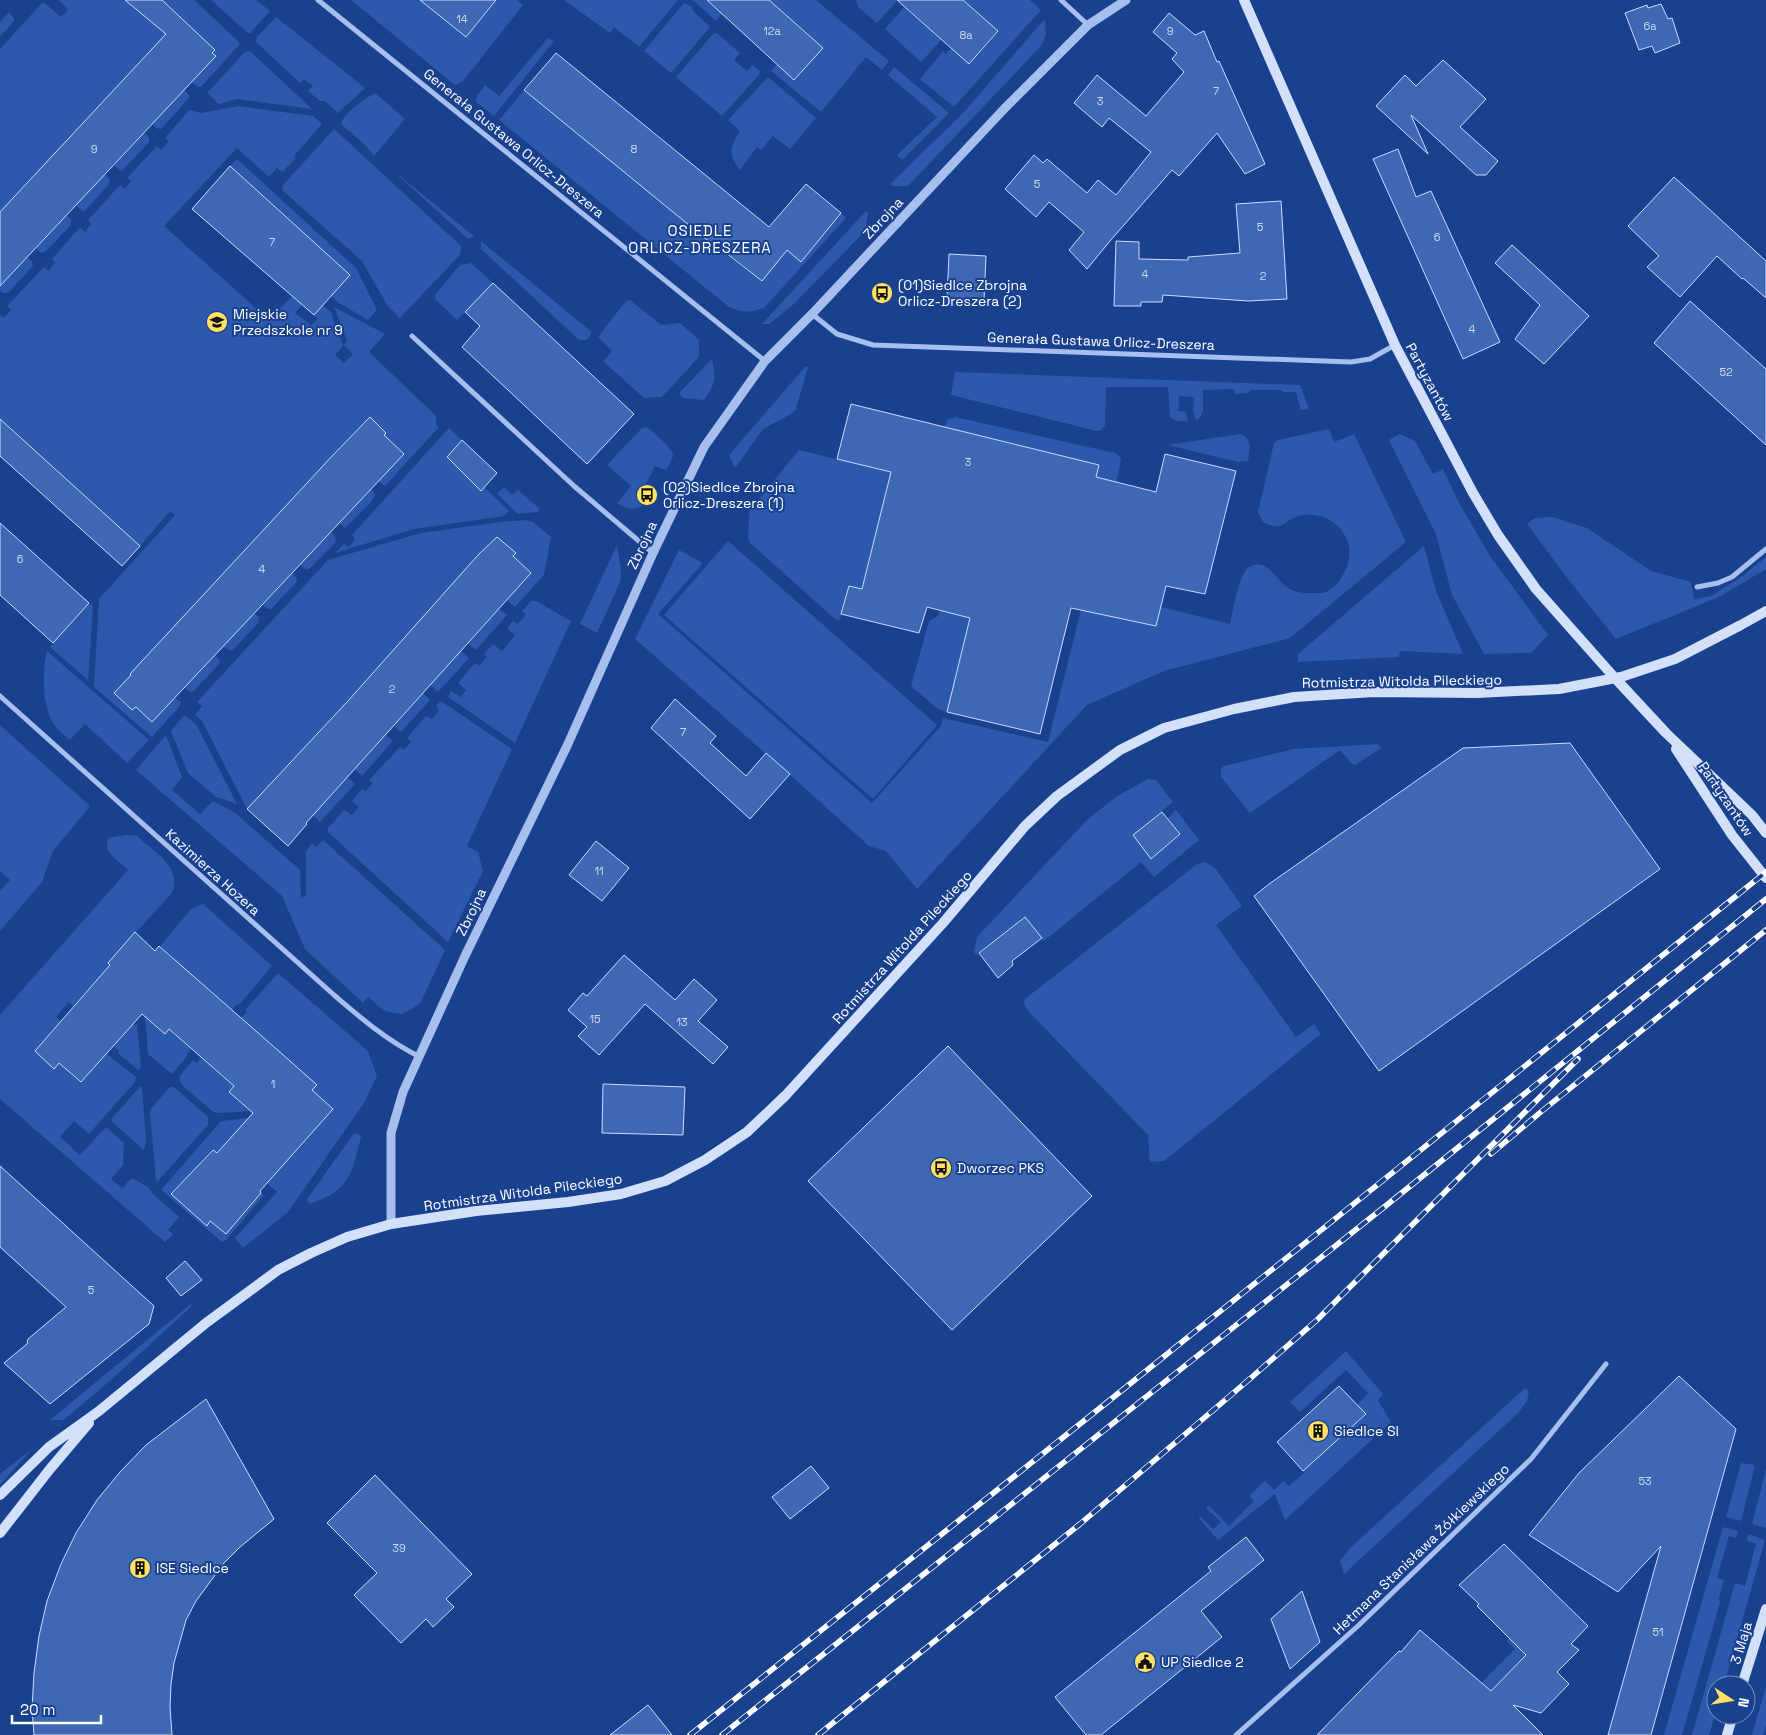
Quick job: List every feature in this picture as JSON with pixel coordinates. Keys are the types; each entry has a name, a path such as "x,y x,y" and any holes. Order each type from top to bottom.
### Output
{"main road":[{"name":"Partyzantów","path":"1244,0 1395,345 1473,494 1498,535 1536,589 1666,733 1752,815 1766,833"},
{"name":"Rotmistrza Witolda Pileckiego","path":"0,1495 49,1447 99,1411 206,1323 278,1270 311,1253 347,1237 392,1224 492,1209 568,1202 621,1194 665,1181 705,1160 747,1132 786,1095 944,923 1025,826 1057,796 1120,750 1164,728 1234,709 1294,697 1374,692 1477,693 1558,689 1621,677 1675,659 1766,610"},
{"name":"Partyzantów","path":"1666,733 1732,835 1766,878"},
{"name":"Rotmistrza Witolda Pileckiego","path":"0,1533 50,1469 99,1411"},
{"name":"3 Maja","path":"1745,1675 1766,1609"}],"street":[{"name":"Generała Gustawa Orlicz-Dreszera","path":"318,0 765,361"},
{"path":"1060,0 1088,25"},
{"name":"Zbrojna","path":"392,1224 391,1133 403,1092 418,1056 566,746 653,553 704,447 765,361 812,314 1004,109 1088,25 1126,0"},
{"name":"Generała Gustawa Orlicz-Dreszera","path":"812,314 837,334 873,345 1351,362 1370,359 1395,345"},
{"path":"412,336 574,486 653,553"},
{"path":"1697,587 1718,583 1732,576 1766,549"},
{"name":"Kazimierza Hozera","path":"0,696 334,995 396,1045 418,1056"},
{"name":"Hetmana Stanisława Żółkiewskiego","path":"1236,1735 1359,1625 1532,1459 1606,1364"}],"shaded area":[{"path":"59,0 194,0 240,44 201,87 191,82 215,55 196,38 129,74 0,212 0,49 43,2 61,17 68,10"},
{"path":"211,0 256,0 270,11 248,33"},
{"path":"351,0 420,0 466,37 496,0 517,0 523,5 463,81 455,85"},
{"path":"564,0 678,0 639,47 614,27 610,33"},
{"path":"693,0 707,0 722,14 716,21"},
{"path":"769,0 816,0 889,61 882,70 866,57 821,112 771,71 777,64 795,80 822,47"},
{"path":"856,0 897,1 877,23 858,7"},
{"path":"963,0 1030,0 1041,10 954,107 920,79 943,51 946,54 951,48 970,64 998,32"},
{"path":"684,3 692,7 693,11 710,27 671,73 644,51"},
{"path":"904,7 942,39 921,62 885,29"},
{"path":"9,12 14,21 0,37 0,22"},
{"path":"276,17 365,88 338,113 325,101 320,101 308,91 313,86 304,79 300,83 256,42 257,37"},
{"path":"1045,20 1046,35 1041,46 908,186 893,186 890,184 963,113"},
{"path":"714,33 718,34 740,53 734,60 747,71 753,65 760,71 759,75 722,116 676,77"},
{"path":"548,38 554,41 494,116 476,102 477,96 485,85 499,96"},
{"path":"250,51 312,109 237,99 219,104 207,93 245,52"},
{"path":"894,67 949,113 902,160 897,155 937,117 888,75"},
{"path":"768,77 816,118 790,149 773,136 761,150 757,147 740,170 732,155 732,146 740,131 728,120"},
{"path":"184,90 190,96 188,99 161,129 156,128 152,124"},
{"path":"524,90 712,244 761,281 787,250 802,261 841,213 846,218 764,308 746,312 734,309 729,307 499,120"},
{"path":"375,93 405,119 374,156 364,144 341,124 350,110"},
{"path":"238,106 313,116 322,124 294,156 296,158 282,172 277,168 269,177 237,148 164,226 269,320 292,296 302,305 295,313 311,325 318,319 314,315 322,305 331,312 343,346 335,355 344,363 353,354 344,345 347,340 334,307 385,334 369,352 436,416 436,425 439,427 385,486 378,481 404,454 384,435 386,432 370,417 333,454 334,456 130,674 132,710 136,707 152,722 175,698 181,702 179,707 152,737 94,687 99,599 175,515 170,511 140,546 0,419 0,315 4,318 11,310 7,306 44,267 49,271 55,262 52,259 80,227 85,232 91,224 88,220 120,185 125,189 131,181 127,178 157,146 161,150 169,141 165,138 189,110 202,113"},
{"path":"334,129 461,246 460,255 400,318 387,305 362,261 283,191 282,186"},
{"path":"144,133 149,137 149,142 122,171 119,170 114,165"},
{"path":"237,159 356,268 377,310 368,320 339,303 331,296 349,275 230,166"},
{"path":"391,169 475,237 467,238"},
{"path":"105,174 110,179 109,184 85,211 82,211 76,205"},
{"path":"866,211 868,213 865,231 794,304 769,324 762,324"},
{"path":"66,215 71,219 71,225 45,252 41,253 36,248"},
{"path":"481,241 592,332 587,340 579,340 481,249"},
{"path":"27,257 32,261 33,266 8,293 3,293 0,290 0,286"},
{"path":"471,263 493,283 457,320 435,299 435,295 460,265"},
{"path":"630,300 661,325 680,323 699,340 698,358 662,397 644,398 603,361 612,351 598,337 626,301"},
{"path":"712,359 714,381 704,400 683,398 679,393"},
{"path":"805,367 808,367 796,409 791,414 763,429 735,468 729,455"},
{"path":"955,372 1300,385 1309,409 1301,410 1296,392 1249,390 1249,393 1235,394 1234,389 1203,390 1203,411 1200,418 1196,420 1193,412 1194,397 1179,396 1178,411 1186,412 1188,421 1180,421 1170,417 1168,387 1106,387 1105,426 1100,431 1097,431 951,395"},
{"path":"955,417 1115,453 1121,460 1115,489 1089,506 1099,465 944,427 947,420"},
{"path":"647,427 666,444 673,457 666,470 655,466 643,490 653,495 649,500 636,508 627,508 617,503 631,486 607,465 642,428"},
{"path":"449,428 462,440 447,458 481,491 484,487 509,511 504,516 414,529 335,553 344,544 349,547 355,539 352,535"},
{"path":"1329,429 1334,442 1354,434 1406,542 1290,638 1164,671 1087,705 917,889 886,851 869,846 635,639 679,550 703,563 658,614 872,803 941,726 943,718 1048,742 1094,558 1111,616 1156,626 1161,607 1230,624 1242,577 1249,567 1255,565 1264,566 1269,569 1286,587 1298,592 1323,593 1329,591 1339,581 1349,560 1348,544 1341,530 1328,519 1313,515 1298,516 1278,526 1269,525 1263,522 1258,512 1274,443 1278,440"},
{"path":"1240,434 1249,442 1248,461 1238,462 1168,445"},
{"path":"1400,434 1415,441 1433,474 1443,469 1458,501 1490,556 1548,635 1531,653 1484,654 1452,595 1436,534 1389,440"},
{"path":"799,450 902,475 881,512 862,589 849,586 840,620 835,619 749,542 750,510"},
{"path":"504,487 512,495 518,490 540,509 538,512 518,514 497,494"},
{"path":"371,489 375,496 371,502 345,528 339,523"},
{"path":"971,491 1000,498 947,712 938,709 911,686 929,621 938,616"},
{"path":"1552,517 1587,528 1651,571 1691,582 1694,599 1711,596 1741,577 1766,557 1766,569 1719,597 1616,639 1527,524 1535,518"},
{"path":"525,520 533,522 551,537 544,575 515,607 507,600 531,573 513,556 515,553 497,537 445,592 333,719 247,809 202,721 195,715 202,706 197,702 328,560 421,533"},
{"path":"331,531 336,538 335,543 309,569 305,569 300,564"},
{"path":"728,541 937,725 873,799 664,615"},
{"path":"617,545 621,580 597,633 580,624"},
{"path":"1424,546 1436,591 1463,654 1400,651 1399,657 1298,662 1298,654"},
{"path":"292,573 297,578 296,583 271,609 268,609 263,605"},
{"path":"531,601 536,601 571,621 515,743 448,697 451,691 461,697 466,690 458,683 475,663 479,666 487,657 484,654 493,644 502,651 515,635 507,629 513,621 518,624 526,614 522,611"},
{"path":"89,603 93,606 88,680 50,647"},
{"path":"499,609 507,615 476,650 468,643"},
{"path":"254,613 259,617 258,623 232,651 223,647"},
{"path":"47,651 149,740 127,763 85,724 70,740 54,725 49,715 44,688 44,668"},
{"path":"461,651 469,658 438,692 430,685"},
{"path":"215,655 220,660 219,664 193,692 190,692 185,688"},
{"path":"423,693 430,700 401,732 394,726"},
{"path":"441,701 512,749 467,846 478,852 483,871 448,942 328,832 328,828 344,810 352,815 359,807 352,801 362,789 366,791 373,783 369,780 400,747 404,750 411,742 407,738 426,716 432,719 439,711 436,706"},
{"path":"184,715 196,724 237,804 216,797 188,773 171,731"},
{"path":"0,725 90,806 53,851 42,882 0,931 0,891 10,880 0,871"},
{"path":"166,735 182,777 172,790 200,814 213,801 234,812 300,870 301,897 306,896 306,851 312,843 316,847 323,840 445,950 421,1002 402,1014 383,1010 368,997 363,1003 305,949 282,896 136,770"},
{"path":"386,735 393,741 362,776 355,769"},
{"path":"1378,744 1381,748 1355,765 1340,750 1250,813 1221,777 1221,769 1224,766 1294,749"},
{"path":"348,777 355,784 320,822 313,815"},
{"path":"1148,779 1156,780 1173,802 1133,835 1151,858 1180,834 1168,818 1176,810 1199,840 1154,877 1141,862 1044,941 1024,917 976,955 974,951 977,937 1087,820 1117,796"},
{"path":"126,835 137,836 165,861 174,876 171,894 108,963 110,965 73,1006 69,1002 56,1017 61,1021 35,1051 54,1069 59,1063 81,1082 107,1054 136,1077 135,1082 89,1134 74,1121 60,1137 80,1155 106,1127 124,1143 123,1165 111,1179 122,1188 132,1178 148,1187 154,1195 179,1217 168,1230 173,1234 165,1242 0,1099 0,1015 128,870 112,856 107,848 109,838"},
{"path":"1205,862 1215,868 1242,906 1216,925 1296,1037 1314,1024 1321,1034 1164,1161 1150,1162 1148,1135 1030,1013 1024,1001 1197,864"},
{"path":"203,904 272,966 239,1005 238,1003 232,1010 192,975 171,964 175,959 160,946 191,909"},
{"path":"278,973 368,1051 377,1076 364,1103 288,1212 243,1248 235,1238 277,1192 267,1183 333,1109 312,1090 273,1046 241,1018 247,1012 245,1010"},
{"path":"145,1016 165,1033 169,1029 191,1049 172,1074 148,1054"},
{"path":"137,1023 141,1068 138,1070 118,1053 119,1051 114,1046 133,1024"},
{"path":"201,1058 234,1086 229,1092 250,1111 213,1112 181,1084 179,1077 193,1060 196,1063"},
{"path":"142,1087 146,1142 144,1150 112,1122 112,1118"},
{"path":"171,1087 174,1087 208,1117 208,1125 156,1181 150,1112"},
{"path":"249,1118 217,1153 212,1149 199,1163 204,1168 185,1179 171,1194 207,1226 211,1222 226,1234 261,1193 264,1195 226,1240 222,1242 161,1190 221,1121"},
{"path":"354,1133 359,1134 361,1137 347,1180 333,1193 310,1204 307,1201 308,1198"},
{"path":"192,1303 190,1308 64,1420 50,1420"},
{"path":"1346,1351 1383,1394 1378,1400 1391,1422 1285,1520 1275,1494 1218,1540 1199,1518 1200,1516 1213,1529 1221,1522 1206,1508 1208,1505 1229,1526 1254,1501 1249,1496 1265,1481 1274,1490 1283,1481 1289,1486 1304,1473 1303,1471 1366,1415 1357,1405 1368,1393 1346,1370 1300,1412 1290,1402"},
{"path":"1525,1388 1529,1391 1527,1401 1518,1413 1344,1574 1340,1561 1350,1548"},
{"path":"32,1449 0,1485 0,1474"},
{"path":"1741,1463 1755,1465 1741,1521 1726,1517"},
{"path":"1766,1469 1766,1528 1752,1524"},
{"path":"1723,1527 1738,1531 1736,1538 1729,1536 1717,1578 1724,1580 1719,1598 1720,1603 1682,1735 1664,1735"},
{"path":"1748,1534 1765,1540 1727,1675 1709,1675 1735,1583 1745,1586 1756,1544 1747,1541"},
{"path":"1514,1633 1530,1650 1501,1681 1475,1716 1464,1700 1515,1649 1507,1641"},
{"path":"1706,1686 1706,1725 1712,1725 1709,1735 1692,1735"},
{"path":"1766,1686 1766,1725 1763,1735 1752,1735"}],"building":[{"path":"125,0 162,0 215,50 212,53 216,56 0,286 0,212 166,34"},
{"path":"420,0 496,0 466,37"},
{"path":"707,0 769,0 823,48 794,80"},
{"path":"897,0 963,0 998,31 969,64"},
{"path":"1661,4 1668,19 1672,18 1680,43 1655,53 1652,46 1639,50 1625,13 1647,5 1648,8"},
{"path":"1169,13 1195,35 1204,31 1265,164 1245,174 1217,133 1179,176 1172,170 1087,269 1069,250 1084,232 1049,202 1036,217 1005,189 1034,155 1043,163 1047,159 1087,193 1098,180 1116,195 1151,152 1109,118 1102,127 1074,103 1097,75 1146,116 1184,72 1172,59 1177,53 1153,32"},
{"path":"556,53 769,227 806,184 841,213 801,262 787,250 762,281 712,244 524,90"},
{"path":"1443,60 1486,99 1460,127 1498,161 1486,175 1476,175 1411,115 1428,154 1376,106 1405,75 1416,86"},
{"path":"1398,149 1416,197 1431,191 1500,342 1463,359 1373,159"},
{"path":"230,166 350,275 314,315 192,209"},
{"path":"1674,177 1766,261 1766,298 1717,256 1680,297 1647,267 1659,256 1628,226"},
{"path":"1281,201 1287,299 1248,301 1163,295 1162,302 1141,302 1141,306 1114,306 1116,241 1139,242 1139,259 1188,260 1188,257 1240,253 1236,204"},
{"path":"1512,245 1589,316 1544,364 1515,339 1540,305 1495,263"},
{"path":"949,254 986,256 984,300 947,299"},
{"path":"493,283 634,414 587,464 462,347 480,326 465,312"},
{"path":"1690,301 1766,369 1766,445 1654,343"},
{"path":"851,404 1099,465 1096,477 1156,492 1165,454 1236,471 1205,594 1166,586 1156,626 1071,608 1040,734 947,712 970,618 927,607 919,633 841,614 849,586 862,589 891,472 837,459"},
{"path":"370,417 386,433 384,435 404,454 152,722 136,707 132,710 114,693"},
{"path":"0,419 140,546 122,566 0,456"},
{"path":"462,440 497,473 481,491 447,457"},
{"path":"0,523 89,603 53,643 0,595"},
{"path":"497,537 516,553 513,556 531,573 306,823 288,846 247,809 347,702 479,554"},
{"path":"675,699 716,736 710,743 746,776 766,753 790,774 750,819 651,728"},
{"path":"1570,743 1660,869 1379,1071 1254,896 1463,748"},
{"path":"1162,812 1180,834 1151,859 1133,835"},
{"path":"596,841 629,868 602,901 569,875"},
{"path":"1025,917 1042,938 1012,961 1013,965 998,978 979,953"},
{"path":"135,932 155,951 159,946 317,1085 312,1090 333,1109 260,1191 261,1193 226,1234 210,1221 207,1226 171,1194 213,1150 217,1153 253,1113 229,1092 234,1086 169,1029 165,1034 142,1014 81,1082 59,1063 54,1069 35,1051 110,965 108,963"},
{"path":"624,955 675,1000 694,979 717,1000 698,1021 728,1047 713,1064 645,1004 599,1055 578,1036 587,1027 568,1010 583,993 587,996"},
{"path":"948,1046 1092,1196 952,1330 808,1181"},
{"path":"603,1084 685,1087 683,1135 602,1133"},
{"path":"0,1166 154,1306 149,1324 50,1404 4,1363 27,1344 28,1339 66,1307 0,1247"},
{"path":"185,1261 202,1280 181,1296 166,1278"},
{"path":"1679,1376 1736,1429 1651,1735 1608,1735 1661,1546 1618,1592 1529,1535 1579,1473"},
{"name":"Siedlce Sl","path":"1339,1386 1366,1414 1303,1471 1277,1442"},
{"name":"ISE Siedlce","path":"206,1399 274,1519 224,1563 196,1601 186,1620 174,1663 171,1684 172,1735 34,1735 32,1708 39,1636 47,1601 61,1564 76,1533 97,1500 146,1445"},
{"path":"811,1466 829,1488 790,1519 772,1497"},
{"path":"375,1475 472,1574 446,1599 454,1607 433,1627 426,1619 401,1643 354,1595 377,1573 327,1523"},
{"name":"UP Siedlce 2","path":"1246,1537 1264,1560 1201,1611 1222,1637 1101,1735 1086,1735 1055,1697 1211,1571 1208,1567"},
{"path":"1504,1544 1588,1626 1571,1644 1579,1650 1557,1672 1569,1684 1541,1713 1513,1705 1543,1735 1317,1735 1399,1651 1401,1652 1420,1630 1491,1691 1526,1655 1477,1606 1479,1604 1459,1585"},
{"path":"1302,1591 1320,1642 1290,1669 1271,1619"},
{"path":"648,1705 672,1735 610,1735"}],"railway":[{"path":"690,1735 1766,872"},
{"path":"722,1735 1388,1204 1766,899"},
{"path":"1491,1154 1766,930"},
{"path":"818,1735 1080,1524 1317,1320 1578,1059"}],"place":[{"name":"(01)Siedlce Zbrojna Orlicz-Dreszera (2)","path":"882,293"},
{"name":"Miejskie Przedszkole nr 9","path":"217,322"},
{"name":"(02)Siedlce Zbrojna Orlicz-Dreszera (1)","path":"647,495"},
{"name":"Dworzec PKS","path":"941,1168"},
{"name":"Siedlce Sl","path":"1318,1431"},
{"name":"ISE Siedlce","path":"140,1568"},
{"name":"UP Siedlce 2","path":"1145,1662"}],"district":[{"name":"OSIEDLE ORLICZ-DRESZERA","path":"700,238"}]}
